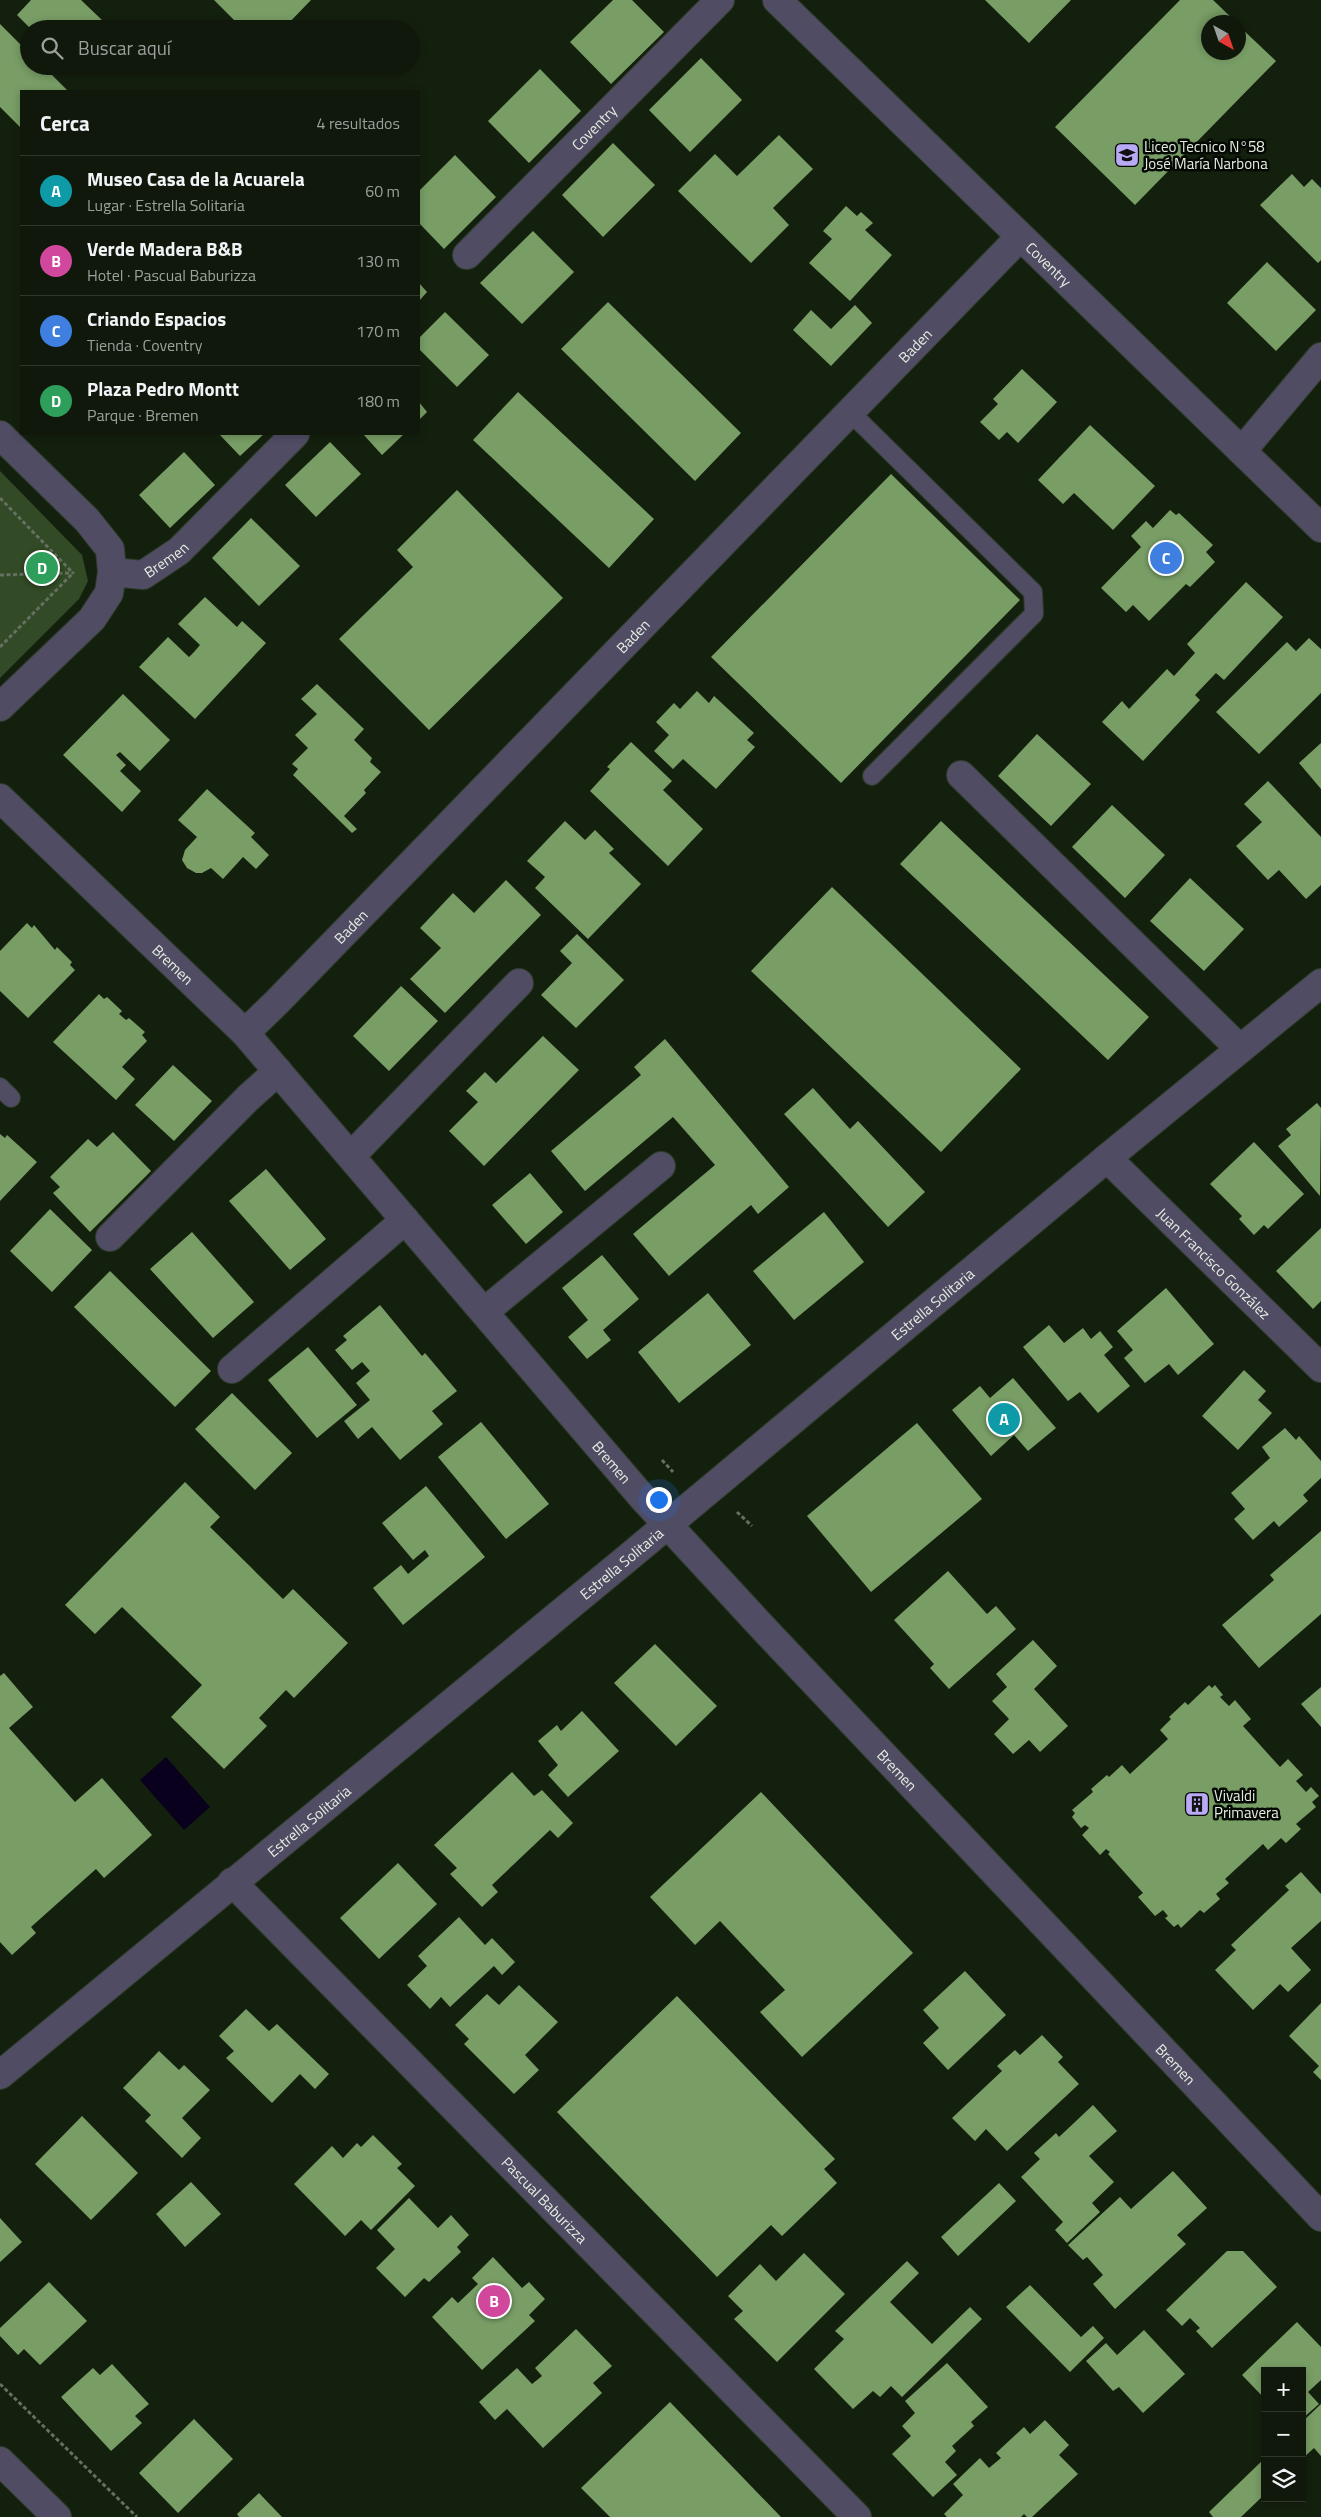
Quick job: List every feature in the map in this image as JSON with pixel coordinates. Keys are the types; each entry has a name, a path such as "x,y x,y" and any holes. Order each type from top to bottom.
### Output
{"street":[{"name":"Coventry","path":"467,255 720,0"},
{"name":"Coventry","path":"777,0 1321,528"},
{"name":"Baden","path":"244,1033 284,995 1020,237"},
{"path":"1242,451 1321,358"},
{"path":"0,434 87,520 111,560 109,593 92,619 0,707"},
{"name":"Bremen","path":"111,560 143,575 179,551 295,435"},
{"path":"960,775 1240,1049"},
{"name":"Bremen","path":"0,798 244,1033 667,1523 765,1630 1321,2217"},
{"path":"351,1156 519,983"},
{"name":"Estrella Solitaria","path":"0,2075 1321,983"},
{"path":"110,1237 248,1098 278,1071"},
{"name":"Juan Francisco González","path":"1107,1158 1321,1368"},
{"path":"484,1312 661,1166"},
{"path":"232,1369 405,1220"},
{"name":"Pascual Baburizza","path":"232,1882 857,2517"},
{"path":"0,2461 57,2517"}],"lane":[{"path":"851,412 1033,592 1034,614 872,776"}],"path":[{"path":"0,498 74,573"},
{"path":"0,647 84,562 111,560"},
{"path":"0,575 74,573"},
{"path":"0,2384 137,2517"}],"green space":[{"path":"0,471 82,555 88,581 79,599 0,678"}],"shaded area":[{"path":"166,1757 210,1807 184,1830 140,1780"}],"building":[{"path":"31,0 81,0 102,20 22,20 17,15"},
{"path":"214,0 311,0 292,20 234,20"},
{"path":"613,0 632,0 664,32 611,84 570,42"},
{"path":"985,0 1071,0 1029,43"},
{"path":"1180,0 1213,0 1229,15 1201,15 1201,60 1246,60 1246,33 1276,61 1135,205 1055,127"},
{"path":"0,24 20,44 20,75 52,75 67,90 20,90 20,127 0,107"},
{"path":"701,58 742,100 690,152 649,110"},
{"path":"540,69 581,111 529,163 488,121"},
{"path":"779,135 813,169 773,208 789,225 751,263 678,191 715,154 737,176"},
{"path":"613,143 655,185 603,237 562,195"},
{"path":"455,155 496,197 444,249 420,224 420,190"},
{"path":"1292,174 1304,187 1312,179 1321,188 1321,260 1318,263 1260,205"},
{"path":"846,206 857,216 861,212 873,223 865,230 892,255 850,301 809,263 832,239 823,231"},
{"path":"533,231 574,272 522,324 480,283"},
{"path":"1267,262 1316,310 1276,351 1227,303"},
{"path":"420,284 427,292 420,300"},
{"path":"608,302 741,433 695,481 561,349"},
{"path":"855,305 872,323 831,366 793,330 811,310 831,329"},
{"path":"445,312 489,355 457,387 420,350 420,337"},
{"path":"1022,369 1057,402 1018,443 1007,432 999,440 980,422 998,404 993,399"},
{"path":"518,392 654,519 609,568 473,440"},
{"path":"420,403 427,412 420,419"},
{"path":"1090,425 1155,486 1113,530 1074,493 1063,504 1038,480"},
{"path":"220,435 263,435 240,456"},
{"path":"364,435 403,435 382,455"},
{"path":"330,442 361,474 316,517 285,485"},
{"path":"184,452 215,485 170,528 139,495"},
{"path":"891,474 1020,600 841,783 711,657"},
{"path":"457,490 563,598 429,730 339,639 413,567 397,550"},
{"path":"1170,510 1176,515 1179,513 1213,545 1206,552 1215,562 1190,587 1186,584 1149,621 1133,605 1126,612 1101,588 1141,547 1131,536 1146,521 1153,528"},
{"path":"251,518 300,566 259,606 212,558"},
{"path":"1246,582 1283,617 1224,680 1216,673 1195,695 1200,700 1143,761 1102,722 1122,701 1129,709 1167,669 1174,676 1195,653 1187,644"},
{"path":"205,597 237,627 242,621 266,643 195,719 139,667 168,637 189,657 194,652 200,645 178,624"},
{"path":"1309,638 1321,649 1321,693 1259,754 1216,712 1287,642 1296,651"},
{"path":"317,684 364,729 354,740 372,758 370,762 381,772 364,790 366,793 344,816 357,829 352,833 293,775 298,769 292,764 308,748 295,735 317,714 301,699"},
{"path":"697,691 709,703 714,696 754,733 747,740 755,747 716,789 683,759 673,769 654,751 669,735 656,722 674,703 680,709"},
{"path":"123,694 170,740 140,771 120,752 116,755 126,765 120,771 141,791 122,812 63,755"},
{"path":"1037,734 1091,784 1051,826 998,776"},
{"path":"631,742 672,781 663,790 703,829 668,866 590,791 610,769 607,767"},
{"path":"1321,743 1321,789 1299,763"},
{"path":"1268,781 1321,837 1321,885 1306,899 1279,870 1268,880 1236,846 1262,822 1244,804"},
{"path":"207,789 255,833 251,837 269,855 256,869 243,857 223,879 211,868 202,873 196,873 187,868 182,860 185,850 197,837 178,820"},
{"path":"1112,805 1165,855 1125,898 1072,847"},
{"path":"565,821 585,840 595,830 614,849 609,853 641,884 588,939 535,888 545,877 527,861"},
{"path":"941,821 1149,1017 1108,1060 900,864"},
{"path":"1190,878 1244,929 1204,971 1150,921"},
{"path":"506,880 541,915 445,1013 410,979 441,948 420,928 453,893 474,913"},
{"path":"832,887 1021,1069 941,1152 751,971"},
{"path":"27,923 32,928 34,925 55,950 57,947 72,962 70,965 75,970 28,1018 0,991 0,951"},
{"path":"577,934 624,980 576,1028 541,995 572,963 560,951"},
{"path":"401,986 438,1021 389,1071 353,1036"},
{"path":"99,994 104,999 107,997 122,1011 119,1014 126,1020 129,1018 145,1032 142,1035 147,1041 122,1067 135,1079 116,1100 53,1042"},
{"path":"543,1036 579,1070 484,1166 449,1131 478,1102 466,1091 485,1072 496,1083"},
{"path":"665,1039 789,1187 758,1214 751,1205 669,1276 633,1234 715,1165 673,1117 585,1191 551,1151 641,1075 634,1067"},
{"path":"173,1065 212,1101 174,1141 135,1105"},
{"path":"813,1088 850,1129 858,1121 925,1192 888,1227 784,1114"},
{"path":"1317,1103 1321,1108 1320,1196 1278,1146 1291,1135 1286,1129"},
{"path":"113,1132 151,1171 90,1232 53,1193 60,1187 50,1177 88,1139 97,1147"},
{"path":"0,1134 5,1138 7,1135 37,1162 0,1201"},
{"path":"1254,1142 1304,1194 1268,1229 1264,1225 1254,1235 1239,1219 1242,1216 1210,1184"},
{"path":"266,1169 326,1239 290,1270 229,1201"},
{"path":"530,1173 563,1212 526,1244 492,1205"},
{"path":"50,1209 92,1250 52,1292 10,1251"},
{"path":"824,1212 864,1262 794,1320 753,1271"},
{"path":"1321,1228 1321,1301 1313,1309 1276,1271"},
{"path":"192,1232 254,1302 213,1338 150,1269"},
{"path":"602,1255 639,1299 603,1330 611,1340 587,1359 568,1337 588,1320 562,1288"},
{"path":"110,1271 211,1371 175,1407 74,1307"},
{"path":"1166,1288 1214,1344 1178,1375 1169,1364 1145,1383 1124,1358 1133,1350 1117,1331"},
{"path":"708,1293 751,1345 679,1403 638,1352"},
{"path":"380,1305 422,1356 425,1353 457,1391 432,1411 443,1424 400,1460 372,1427 358,1439 344,1421 370,1400 356,1383 370,1371 362,1362 352,1370 335,1350 347,1340 343,1336"},
{"path":"1049,1325 1064,1343 1083,1328 1091,1339 1100,1331 1113,1347 1104,1355 1130,1386 1098,1413 1080,1392 1068,1401 1023,1347"},
{"path":"308,1347 357,1405 317,1438 268,1380"},
{"path":"1244,1370 1266,1391 1258,1400 1272,1413 1238,1450 1202,1416"},
{"path":"1013,1378 1056,1428 1028,1451 1014,1435 991,1456 952,1410 980,1386 990,1398"},
{"path":"232,1393 292,1453 255,1490 195,1429"},
{"path":"481,1422 549,1504 506,1539 438,1457"},
{"path":"917,1423 982,1499 871,1592 807,1516"},
{"path":"1285,1428 1296,1440 1299,1436 1321,1461 1321,1478 1303,1495 1308,1501 1279,1527 1274,1521 1253,1540 1234,1519 1245,1509 1231,1493 1270,1458 1262,1447"},
{"path":"185,1482 220,1517 210,1527 283,1599 293,1589 348,1643 294,1698 286,1690 259,1718 267,1726 224,1769 171,1717 202,1685 122,1607 95,1634 65,1605"},
{"path":"426,1486 485,1557 403,1625 373,1588 401,1565 408,1574 429,1556 425,1550 413,1560 382,1523"},
{"path":"1321,1531 1321,1614 1259,1668 1222,1625 1274,1580 1270,1575"},
{"path":"948,1571 987,1614 996,1606 1016,1629 949,1689 930,1668 934,1664 894,1620"},
{"path":"1033,1640 1057,1666 1034,1689 1068,1726 1040,1752 1029,1740 1013,1754 994,1734 1009,1719 992,1701 1007,1687 996,1674"},
{"path":"655,1644 717,1706 676,1746 614,1683"},
{"path":"4,1673 33,1707 9,1728 75,1802 102,1778 152,1835 104,1878 96,1869 31,1927 36,1933 12,1955 0,1942 0,1676"},
{"name":"Vivaldi Primavera","path":"1209,1685 1212,1688 1215,1685 1223,1695 1220,1697 1229,1706 1235,1700 1251,1719 1243,1726 1280,1767 1288,1759 1303,1775 1296,1781 1306,1792 1311,1787 1319,1796 1312,1802 1316,1807 1296,1824 1301,1829 1286,1843 1281,1838 1268,1850 1263,1844 1225,1879 1229,1883 1216,1894 1220,1899 1204,1913 1200,1910 1181,1928 1178,1924 1174,1927 1165,1918 1168,1916 1163,1910 1155,1916 1138,1897 1143,1893 1108,1854 1110,1852 1106,1849 1100,1855 1082,1835 1089,1828 1085,1825 1081,1828 1072,1817 1075,1813 1072,1810 1093,1792 1091,1789 1107,1775 1109,1777 1122,1765 1130,1774 1168,1739 1160,1730 1171,1719 1169,1717 1185,1702 1188,1705"},
{"path":"1321,1687 1321,1727 1301,1704"},
{"path":"582,1711 619,1751 568,1797 548,1775 558,1765 538,1741 557,1725 561,1731"},
{"path":"512,1772 534,1796 542,1790 573,1823 558,1838 550,1830 492,1885 498,1892 482,1907 450,1874 457,1868 434,1845"},
{"path":"761,1792 913,1953 802,2057 760,2012 785,1990 720,1921 695,1945 650,1897"},
{"path":"398,1863 437,1904 379,1959 340,1918"},
{"path":"1301,1872 1321,1894 1321,1921 1291,1948 1311,1970 1288,1992 1280,1984 1253,2010 1215,1970 1236,1950 1231,1945 1289,1890 1285,1886"},
{"path":"459,1917 485,1945 492,1938 515,1962 502,1975 494,1966 450,2007 441,1997 430,2009 407,1985 427,1966 418,1956"},
{"path":"965,1971 1006,2015 948,2070 923,2043 939,2028 923,2010"},
{"path":"519,1985 558,2022 525,2055 539,2070 514,2094 464,2044 469,2039 455,2025 487,1994 499,2005"},
{"path":"677,1996 835,2159 824,2169 837,2183 782,2236 771,2225 717,2277 557,2112"},
{"path":"1321,2003 1321,2080 1313,2072 1319,2066 1289,2036"},
{"path":"246,2009 269,2031 277,2024 329,2074 315,2089 300,2074 272,2103 226,2058 234,2051 219,2036"},
{"path":"1042,2035 1063,2057 1058,2062 1079,2084 1007,2151 986,2129 975,2141 952,2118 1002,2071 997,2066 1015,2050 1020,2055"},
{"path":"159,2051 179,2070 184,2065 210,2090 182,2118 201,2138 182,2158 145,2121 151,2115 123,2088"},
{"path":"1093,2105 1117,2131 1089,2156 1114,2182 1092,2203 1100,2212 1067,2243 1055,2230 1063,2222 1021,2177 1040,2159 1034,2153 1056,2133 1059,2137"},
{"path":"82,2116 138,2173 91,2220 35,2164"},
{"path":"373,2135 402,2164 397,2168 415,2186 371,2230 361,2220 345,2236 294,2184 332,2146 343,2158 357,2143 361,2147"},
{"path":"1173,2171 1207,2208 1177,2235 1186,2244 1115,2309 1093,2284 1103,2275 1087,2257 1083,2260 1068,2245 1120,2197 1131,2209"},
{"path":"191,2182 221,2214 185,2247 156,2214"},
{"path":"999,2183 1016,2201 958,2256 941,2237"},
{"path":"409,2198 438,2228 451,2215 469,2235 457,2247 461,2252 429,2282 424,2278 405,2297 376,2268 395,2249 377,2230"},
{"path":"0,2218 22,2242 0,2262"},
{"path":"1227,2251 1243,2251 1277,2287 1212,2348 1196,2331 1200,2328 1190,2318 1182,2326 1166,2310"},
{"path":"804,2253 845,2294 777,2362 734,2319 743,2311 728,2296 760,2264 776,2281"},
{"path":"493,2257 522,2288 529,2282 545,2299 529,2315 535,2321 482,2370 432,2317 452,2297 458,2303 478,2284 472,2278"},
{"path":"907,2261 919,2273 890,2302 932,2344 970,2307 982,2319 902,2397 891,2386 880,2397 873,2391 853,2409 814,2369 844,2339 835,2331"},
{"path":"49,2282 87,2321 40,2365 24,2349 18,2355 0,2336 0,2328"},
{"path":"1030,2285 1081,2337 1093,2326 1104,2338 1070,2372 1006,2307"},
{"path":"1297,2322 1321,2347 1321,2380 1308,2392 1319,2404 1306,2415 1306,2367 1261,2367 1261,2395 1242,2375"},
{"path":"576,2329 612,2366 593,2383 602,2393 543,2448 507,2409 495,2420 479,2402 517,2368 532,2384 542,2376 535,2368"},
{"path":"1144,2330 1185,2374 1143,2413 1119,2387 1113,2391 1086,2361 1106,2343 1117,2355"},
{"path":"947,2363 988,2407 971,2422 974,2426 952,2446 956,2451 945,2462 957,2475 933,2497 892,2454 911,2436 902,2426 915,2413 905,2401"},
{"path":"112,2364 149,2404 135,2416 142,2423 111,2451 61,2397 93,2368 100,2375"},
{"path":"670,2402 781,2517 610,2517 581,2488"},
{"path":"1321,2404 1321,2456 1314,2448 1306,2455 1306,2418"},
{"path":"194,2419 233,2459 178,2513 139,2473"},
{"path":"1045,2420 1069,2445 1059,2455 1078,2474 1032,2517 1027,2517 1024,2514 1021,2517 947,2517 944,2514 963,2495 953,2484 980,2458 989,2468 1001,2458 996,2453 1024,2427 1030,2434"},
{"path":"1261,2462 1261,2498 1241,2517 1213,2517 1209,2512"},
{"path":"259,2493 282,2517 239,2517 237,2514"}],"place":[{"name":"Liceo Tecnico N°58 José María Narbona","path":"1127,155"},
{"name":"Criando Espacios","path":"1166,558"},
{"name":"Plaza Pedro Montt","path":"42,568"},
{"name":"Museo Casa de la Acuarela","path":"1004,1419"},
{"name":"Vivaldi Primavera","path":"1197,1804"},
{"name":"Verde Madera B&B","path":"494,2301"}]}
